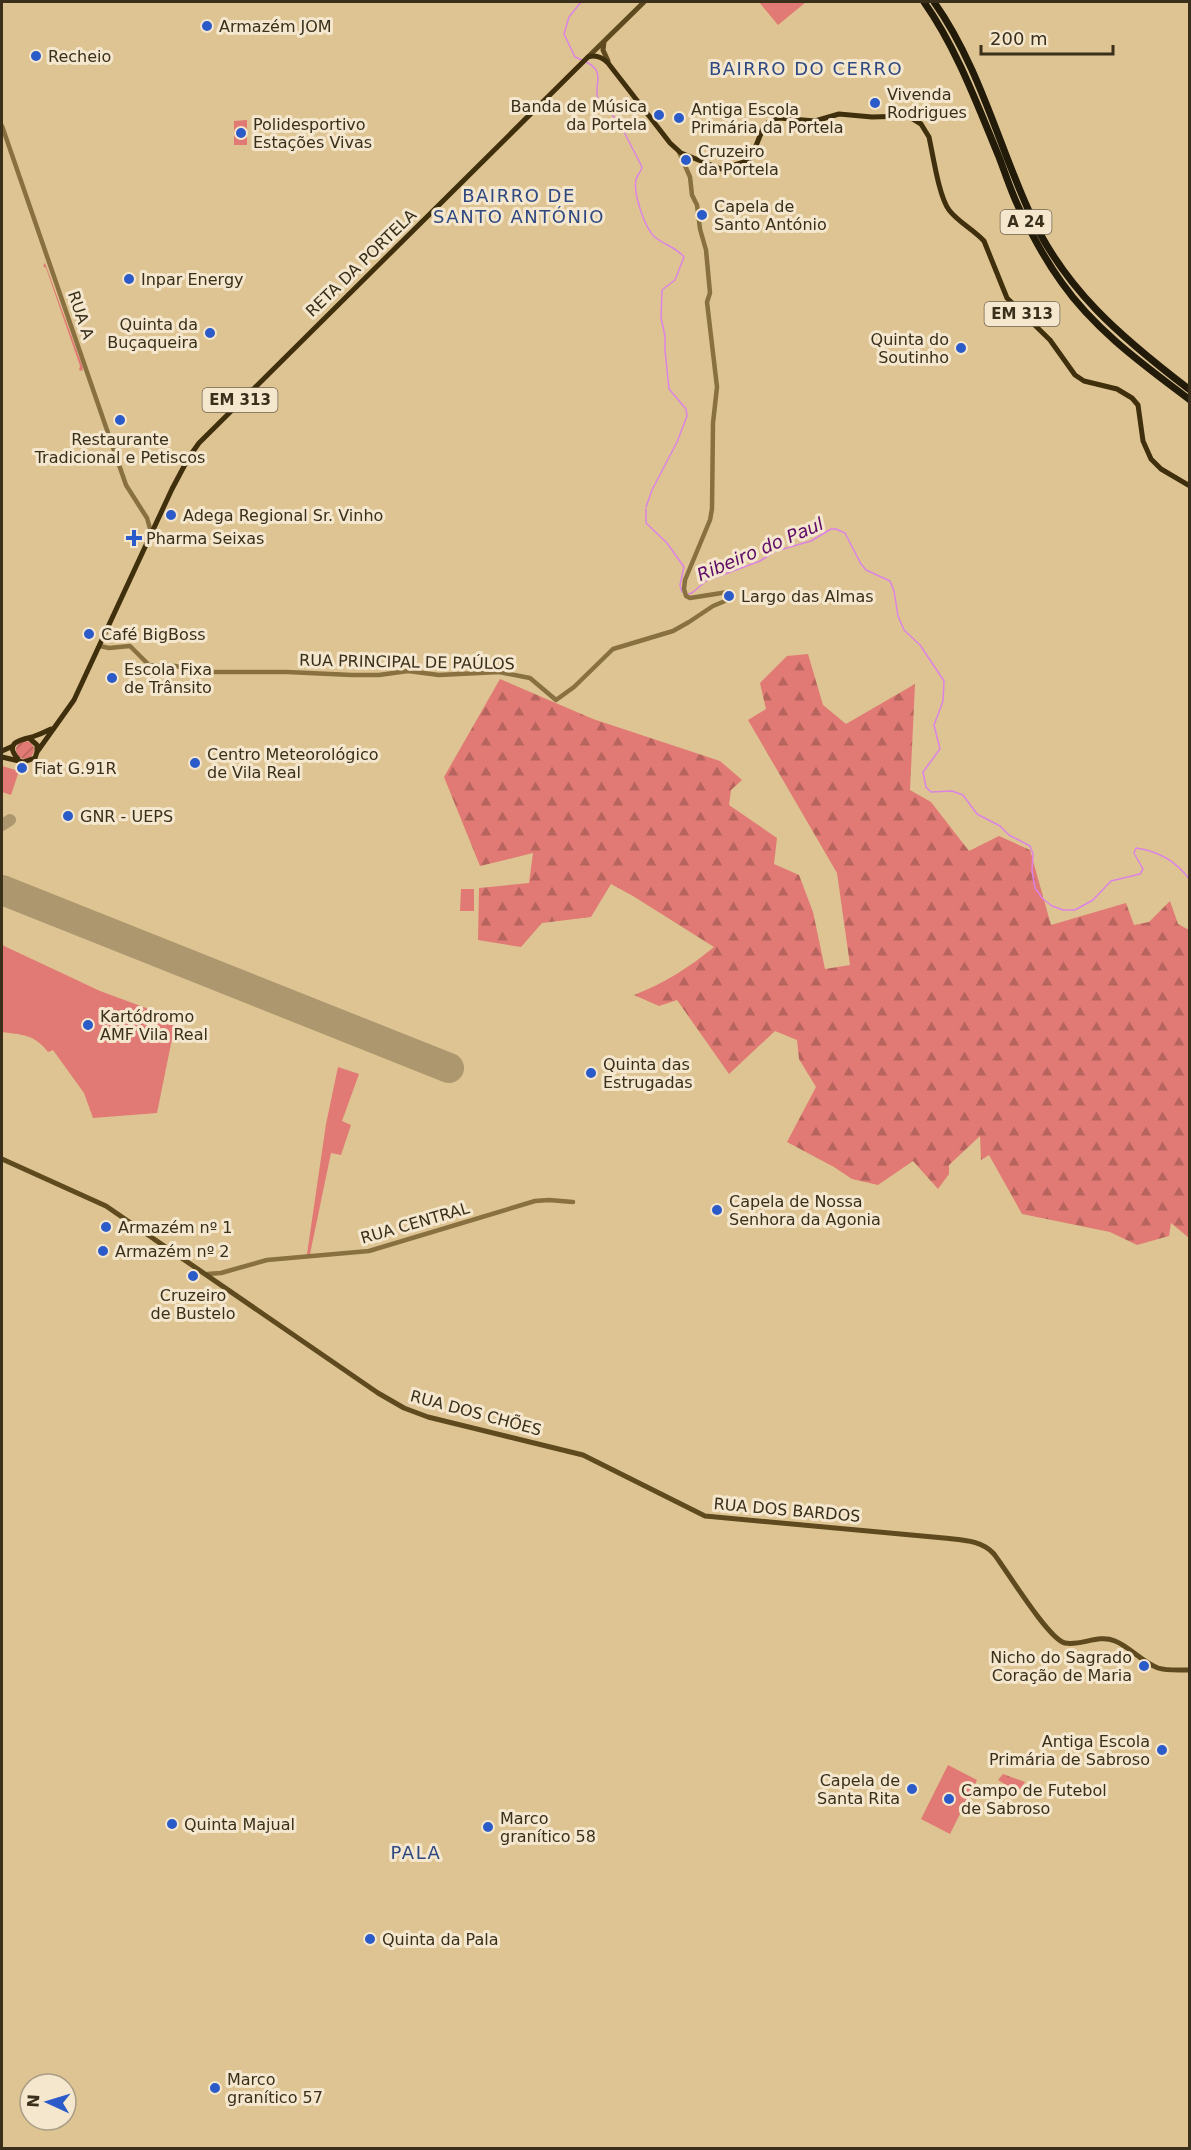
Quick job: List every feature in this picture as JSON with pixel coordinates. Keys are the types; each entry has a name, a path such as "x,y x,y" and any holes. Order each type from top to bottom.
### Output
{"highway":[{"name":"A 24","path":"924,2 964,72 1020,210 1042,253 1063,285 1098,325 1190,400"},
{"name":"A 24","path":"934,2 972,71 1028,210 1050,251 1071,282 1106,321 1138,350 1190,390"}],"main road":[{"name":"RETA DA PORTELA","path":"150,537 189,457 208,431 644,2"},
{"path":"607,38 603,50 609,63"},
{"path":"588,57 599,57 609,63"},
{"name":"EM 313","path":"609,63 678,152 722,169 741,163 753,156 764,126 776,118 815,121 844,114 872,117 900,115 915,119 929,137 945,204 955,217 984,241 1007,298 1050,340 1075,375 1084,381 1118,389 1132,398 1138,405 1146,452 1161,470 1190,486"},
{"name":"EM 313","path":"37,752 71,706 150,537"},
{"name":"EM 313","path":"2,751 13,746 21,738 29,738 54,727"},
{"path":"2,757 24,762 35,758 37,752 35,742 29,738"},
{"path":"13,746 14,754 18,759"},
{"name":"RUA DOS CHÕES","path":"2,1159 106,1206 369,1387 404,1408 424,1416 583,1455 672,1500"},
{"name":"RUA DOS BARDOS","path":"672,1500 699,1514 712,1517 967,1541 988,1547 1058,1640 1065,1643 1099,1638 1113,1640 1158,1668 1190,1670"}],"street":[{"name":"RUA A","path":"2,126 124,481 148,516"},
{"name":"RUA PRINCIPAL DE PAÚLOS","path":"99,646 109,648 130,646 149,665 174,665 204,672 380,675 406,671 437,675 492,672 516,674 532,679 556,700 576,686 612,650 678,628 710,608 729,600 731,596 729,592 690,598 685,594 684,587 712,509 713,423 717,387 707,310 710,292 706,250 699,229 697,206 692,195 690,178 678,152"},
{"path":"148,516 160,515"},
{"path":"148,516 151,522 156,523"},
{"path":"148,516 150,537"},
{"name":"RUA CENTRAL","path":"207,1274 228,1271 270,1259 369,1251 534,1201 573,1202"},
{"path":"219,1282 221,1276 228,1271"}],"green space":[{"path":"759,2 806,2 778,25"},
{"name":"Polidesportivo Estações Vivas","path":"247,120 247,145 234,145 234,121"},
{"path":"45,263 83,368 82,371 79,370 80,366 46,268 43,266"},
{"path":"808,654 823,705 846,724 915,684 910,790 931,802 969,851 999,836 1030,850 1051,925 1126,903 1134,925 1149,922 1170,901 1178,924 1189,930 1189,1238 1171,1223 1169,1236 1137,1245 1110,1232 1022,1214 989,1155 981,1160 980,1136 949,1165 949,1174 938,1189 913,1161 878,1185 852,1179 787,1142 816,1087 799,1059 797,1040 775,1031 729,1074 677,1000 659,1006 634,995 676,974 714,947 611,884 591,917 542,923 521,947 478,940 479,888 529,883 533,853 480,866 444,777 500,679 593,719 720,761 742,780 731,790 729,805 777,838 774,864 799,875 813,912 825,969 850,965 837,873 748,720 766,709 760,683 787,656"},
{"path":"21,741 29,741 34,746 32,757 21,759 16,754 16,746"},
{"path":"2,766 19,771 11,795 2,792"},
{"path":"461,889 474,889 474,911 460,911"},
{"name":"Kartódromo AMF Vila Real","path":"2,945 100,991 176,1019 157,1113 93,1118 84,1093 53,1050 48,1052 28,1036 2,1032"},
{"path":"338,1067 359,1074 342,1121 351,1125 341,1155 331,1153 310,1254 307,1254 326,1124"},
{"name":"Campo de Futebol de Sabroso","path":"948,1765 977,1780 950,1834 921,1819"},
{"path":"1003,1774 1025,1782 1018,1792 998,1780"}],"waterway":[{"name":"Ribeiro do Paul","path":"581,2 569,17 564,34 575,57 582,60"},
{"name":"Ribeiro do Paul","path":"586,62 593,66 598,76 597,97 600,103"},
{"name":"Ribeiro do Paul","path":"608,110 620,124 642,167 636,186 644,220 656,238 684,257 675,280 662,290 661,318 665,336 669,389 686,409 687,416 646,507"},
{"name":"Ribeiro do Paul","path":"646,509 646,523 667,543 684,567 680,585 682,592"},
{"name":"Ribeiro do Paul","path":"688,594 706,581 760,561 776,551 811,541 831,529 845,533 866,570 890,581 898,616 904,630 920,645 944,681 943,701 934,725 940,749 923,772 926,787 931,792 952,791 963,795 977,814 1030,846 1033,854 1032,871 1035,888 1043,899 1063,910 1075,910 1093,900 1111,881 1140,874 1143,869 1134,853 1136,848 1166,858 1190,880"}],"taxiway":[{"path":"2,825 10,820"},
{"path":"2,896 3,891"}],"runway":[{"path":"2,890 449,1068"}],"place":[{"name":"Armazém JOM","path":"207,26"},
{"name":"Recheio","path":"36,56"},
{"name":"Vivenda Rodrigues","path":"875,103"},
{"name":"Banda de Música da Portela","path":"659,115"},
{"name":"Antiga Escola Primária da Portela","path":"679,118"},
{"name":"Polidesportivo Estações Vivas","path":"241,133"},
{"name":"Cruzeiro da Portela","path":"686,160"},
{"name":"Capela de Santo António","path":"702,215"},
{"name":"Inpar Energy","path":"129,279"},
{"name":"Quinta da Buçaqueira","path":"210,333"},
{"name":"Quinta do Soutinho","path":"961,348"},
{"name":"Restaurante Tradicional e Petiscos","path":"120,420"},
{"name":"Adega Regional Sr. Vinho","path":"171,515"},
{"name":"Pharma Seixas","path":"134,538"},
{"name":"Largo das Almas","path":"729,596"},
{"name":"Café BigBoss","path":"89,634"},
{"name":"Escola Fixa de Trânsito","path":"112,678"},
{"name":"Centro Meteorológico de Vila Real","path":"195,763"},
{"name":"Fiat G.91R","path":"22,768"},
{"name":"GNR - UEPS","path":"68,816"},
{"name":"Kartódromo AMF Vila Real","path":"88,1025"},
{"name":"Quinta das Estrugadas","path":"591,1073"},
{"name":"Capela de Nossa Senhora da Agonia","path":"717,1210"},
{"name":"Armazém nº 1","path":"106,1227"},
{"name":"Armazém nº 2","path":"103,1251"},
{"name":"Cruzeiro de Bustelo","path":"193,1276"},
{"name":"Nicho do Sagrado Coração de Maria","path":"1144,1666"},
{"name":"Antiga Escola Primária de Sabroso","path":"1162,1750"},
{"name":"Capela de Santa Rita","path":"912,1789"},
{"name":"Campo de Futebol de Sabroso","path":"949,1799"},
{"name":"Quinta Majual","path":"172,1824"},
{"name":"Marco granítico 58","path":"488,1827"},
{"name":"Quinta da Pala","path":"370,1939"},
{"name":"Marco granítico 57","path":"215,2088"}],"district":[{"name":"BAIRRO DO CERRO","path":"806,68"},
{"name":"BAIRRO DE SANTO ANTÓNIO","path":"519,205"},
{"name":"PALA","path":"416,1852"}]}
